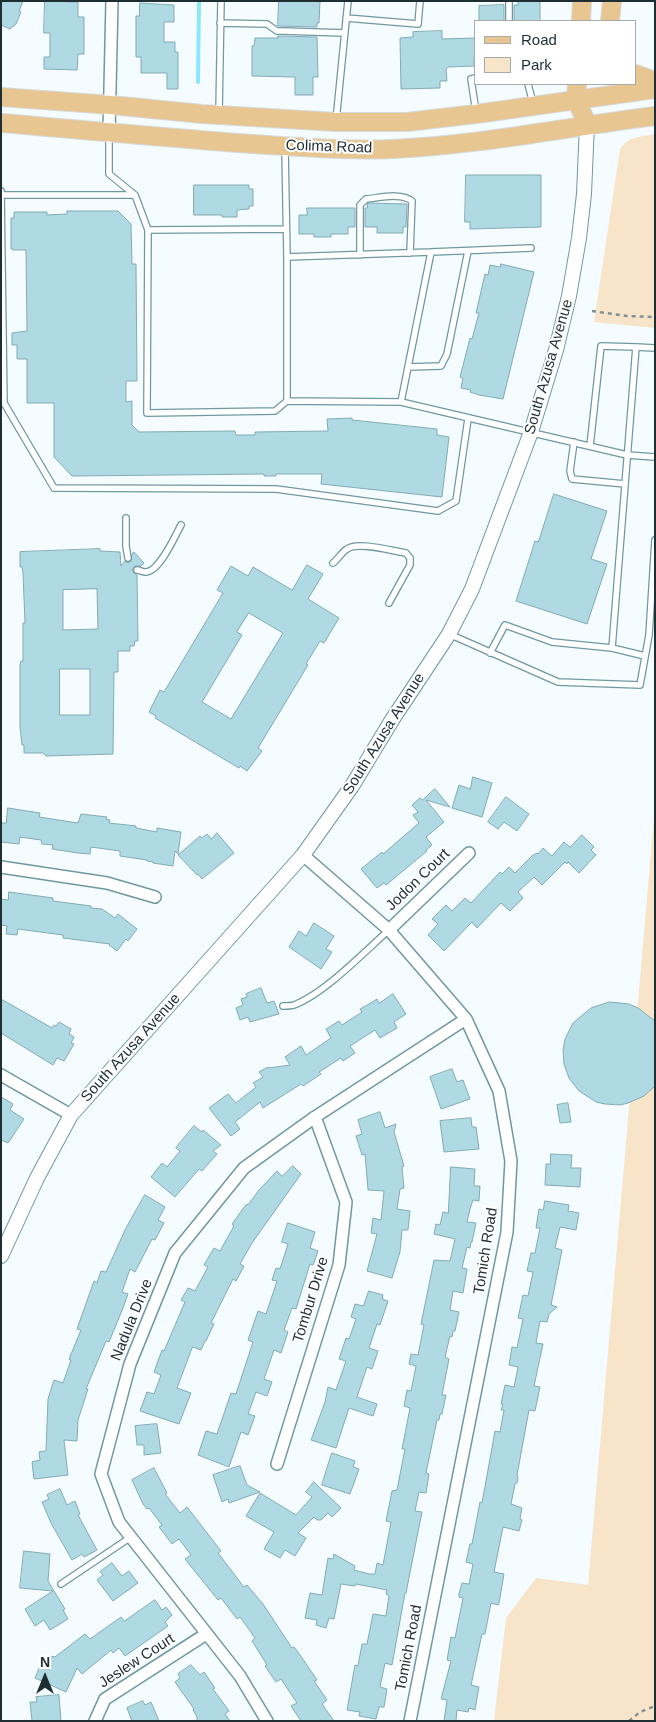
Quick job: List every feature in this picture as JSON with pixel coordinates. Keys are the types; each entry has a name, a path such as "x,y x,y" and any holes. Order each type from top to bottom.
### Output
{"main road":[{"path":"580,20 582,1"},
{"path":"610,20 612,1"},
{"path":"636,74 655,81"},
{"name":"Colima Road","path":"1,97 219,115 336,122 407,122 533,105 577,91 655,89"},
{"path":"587,124 605,90"},
{"name":"South Azusa Avenue","path":"577,91 587,124"},
{"name":"Colima Road","path":"1,123 285,146 362,149 458,145 507,139 587,124 655,116"},
{"path":"285,146 297,136 323,136 330,133 336,122"}],"street":[{"path":"110,132 112,1"},
{"name":"South Azusa Avenue","path":"1,1256 36,1178 72,1115 303,855 352,786 392,720 449,634 472,589 532,432 556,350 569,296 579,238 584,194 587,124"},
{"name":"Jodon Court","path":"388,930 469,853"},
{"name":"Tomich Road","path":"303,855 388,930 466,1019 499,1091 511,1161 507,1232 410,1721"},
{"path":"1,867 107,883 154,897"},
{"name":"Nadula Drive","path":"267,1721 240,1676 119,1522 101,1474 130,1364 175,1254 244,1168 315,1117 466,1019"},
{"path":"1,1075 72,1115"},
{"name":"Tombur Drive","path":"277,1464 339,1265 346,1202 315,1117"},
{"name":"Jeslew Court","path":"95,1721 105,1699 206,1634"}],"lane":[{"path":"219,115 221,1"},
{"path":"336,122 348,1"},
{"path":"346,18 418,24 420,1"},
{"path":"509,1 510,20"},
{"path":"220,23 267,24 277,31 344,33"},
{"path":"473,78 471,79 476,114"},
{"path":"528,85 533,105"},
{"path":"110,132 109,174 135,195 148,230 148,413 275,410 287,401 401,402 627,455 655,457"},
{"path":"285,146 287,401"},
{"path":"1,191 4,402 54,488 276,489 438,511 456,501 468,419"},
{"path":"1,195 135,195"},
{"path":"360,254 360,206 366,199 396,196 408,198 412,201 410,253"},
{"path":"148,230 286,229"},
{"path":"287,257 531,248"},
{"path":"408,367 441,366 447,354 468,251"},
{"path":"401,402 431,252"},
{"path":"590,446 601,346 655,348"},
{"path":"612,648 636,347"},
{"path":"574,442 570,471 572,478 625,484"},
{"path":"126,518 128,558"},
{"path":"137,570 146,573 158,565 181,525"},
{"path":"449,634 558,682 640,685 649,635 655,540"},
{"path":"334,564 347,548 353,546 406,553 410,558 410,565 388,603"},
{"path":"490,653 505,625 552,642 612,648 645,656"},
{"path":"283,1006 293,1006 316,992 388,930"},
{"path":"61,1584 131,1537"}],"path":[{"path":"592,311 627,316 655,317"},
{"path":"629,1721 640,1712 655,1706"}],"green space":[{"path":"655,134 655,328 594,322 620,149 631,139"},
{"path":"655,805 655,1721 494,1721 506,1618 536,1578 588,1585"}],"building":[{"path":"1,1 23,1 16,24 10,29 1,25"},
{"path":"45,1 78,2 78,17 84,17 84,54 78,54 77,70 44,69 44,57 50,57 50,33 44,33"},
{"path":"279,1 320,1 319,23 317,23 317,27 278,26"},
{"path":"518,1 540,1 540,20 514,20 514,5 518,5"},
{"path":"140,3 174,5 174,22 164,22 164,42 175,42 175,52 178,52 178,89 167,89 167,73 141,73 141,57 136,57 136,16 139,16"},
{"path":"504,5 504,20 479,20 479,6"},
{"path":"442,31 442,39 473,38 473,66 448,67 446,69 447,81 440,81 440,88 401,89 400,38 413,37 413,32"},
{"path":"278,36 317,37 318,77 313,77 313,95 295,95 295,77 252,76 252,46 254,46 255,38 278,38"},
{"path":"466,175 541,175 541,227 470,229 470,222 465,222"},
{"path":"194,185 249,185 249,189 253,189 253,206 249,206 249,209 237,210 237,217 194,215"},
{"path":"368,203 407,204 406,227 403,227 403,233 377,233 377,227 365,227 365,208 367,208"},
{"path":"307,208 355,208 355,227 348,227 348,234 331,234 331,237 314,237 314,234 299,234 299,215 307,215"},
{"path":"67,211 118,211 131,224 132,264 136,264 137,381 126,381 126,402 132,401 132,425 139,432 235,431 236,435 255,435 255,432 328,431 327,419 352,418 352,420 437,429 437,435 449,437 442,497 321,484 322,474 276,474 276,476 264,476 264,474 72,476 54,457 54,403 27,403 27,359 17,359 17,345 12,345 12,333 27,331 26,250 11,249 11,218 14,218 14,212 47,212 47,215 67,214"},
{"path":"501,264 534,272 503,399 479,395 470,392 471,390 461,388 463,378 460,377 470,338 472,339 479,313 476,313 485,274 488,275 490,265 500,267"},
{"path":"554,494 607,511 591,559 607,564 587,624 516,601 535,541 538,542"},
{"path":"100,549 100,551 120,552 121,566 125,561 128,563 131,561 134,552 144,563 141,566 135,566 132,570 137,575 138,641 135,641 134,646 130,646 130,651 118,651 118,672 114,672 113,754 46,756 43,753 24,753 20,727 20,664 23,661 23,623 25,623 23,573 22,567 20,567 20,552","holes":["97,589 98,629 63,630 63,590","60,669 90,669 90,715 60,715"]},
{"path":"307,565 323,574 308,599 339,618 324,643 320,641 306,664 308,665 258,748 262,751 247,771 155,718 156,716 149,712 160,690 164,692 223,593 217,590 231,566 248,576 253,567 292,590","holes":["249,613 283,633 231,719 202,702 242,635 237,632"]},
{"path":"473,777 492,783 482,817 452,808 459,785 470,789"},
{"path":"435,789 450,807 426,800 444,822 426,837 432,845 386,885 384,883 377,888 361,869 382,852 383,854 419,823 413,815 418,812 412,805 420,798 422,800"},
{"path":"506,797 529,814 517,831 504,822 498,829 488,822"},
{"path":"8,808 40,813 39,817 78,823 81,814 107,817 106,819 110,820 109,823 136,826 136,828 157,832 157,828 181,832 178,854 175,851 173,866 120,856 120,851 91,847 90,854 52,849 53,845 42,844 41,840 20,837 19,844 1,842 1,823 6,823"},
{"path":"217,833 234,853 202,879 178,855 200,836 202,838 207,834 211,839"},
{"path":"582,835 594,847 591,850 596,855 579,873 568,862 567,864 565,862 542,885 534,877 518,892 523,898 510,911 501,903 477,928 472,922 444,951 428,935 438,924 432,919 446,905 452,911 465,898 471,903 500,872 502,874 509,867 515,873 543,848 552,856 564,842 570,847"},
{"path":"9,892 53,898 53,901 102,909 115,918 118,914 137,929 117,951 110,944 63,938 63,935 18,929 17,935 6,934 7,926 1,925 1,899 8,900"},
{"path":"314,923 334,936 326,949 332,952 321,969 289,947 299,931 306,936"},
{"path":"261,988 267,1003 274,1001 279,1014 250,1022 248,1017 240,1020 236,1008 243,1005 241,999 247,997 246,994"},
{"path":"393,994 406,1014 394,1022 397,1028 380,1038 375,1030 350,1046 355,1053 343,1061 341,1058 319,1072 321,1074 303,1086 301,1084 263,1108 260,1102 235,1122 240,1129 231,1136 209,1108 228,1094 236,1103 256,1087 253,1083 263,1077 259,1072 268,1067 290,1065 285,1057 301,1046 306,1055 331,1038 326,1029 339,1021 342,1025 362,1012 360,1009 377,999 379,1003"},
{"path":"1,999 52,1028 59,1022 71,1029 69,1034 74,1037 71,1043 74,1044 64,1061 57,1058 53,1065 1,1033"},
{"path":"610,1002 629,1004 638,1008 655,1021 655,1086 644,1096 620,1105 596,1102 579,1091 569,1078 564,1064 563,1050 565,1039 573,1023 591,1008"},
{"path":"452,1069 457,1082 463,1080 470,1099 441,1109 430,1077"},
{"path":"1,1097 13,1104 10,1110 24,1119 8,1143 1,1140"},
{"path":"568,1103 571,1122 560,1123 557,1105"},
{"path":"380,1112 385,1128 396,1124 394,1132 404,1166 402,1167 404,1188 400,1189 397,1209 410,1211 408,1230 402,1230 400,1252 392,1278 367,1271 377,1234 371,1233 373,1218 381,1220 384,1191 368,1190 365,1154 362,1155 356,1136 362,1134 358,1120"},
{"path":"471,1118 472,1127 476,1127 479,1149 444,1152 440,1121"},
{"path":"194,1126 202,1132 203,1130 221,1145 213,1151 217,1154 202,1171 199,1169 175,1197 151,1177 162,1163 167,1167 180,1151 176,1148"},
{"path":"551,1154 572,1155 571,1168 581,1168 580,1187 545,1185 546,1164 550,1164"},
{"path":"293,1166 301,1174 252,1243 240,1264 244,1266 236,1281 233,1279 211,1323 214,1324 201,1350 192,1348 177,1388 191,1393 179,1424 140,1411 147,1392 154,1394 161,1375 154,1372 162,1350 164,1351 185,1302 181,1300 188,1288 195,1291 208,1267 204,1265 214,1248 220,1251 234,1226 232,1224 245,1206 248,1205 277,1171 282,1176"},
{"path":"451,1167 475,1169 474,1186 480,1186 479,1201 473,1200 467,1222 476,1223 472,1242 470,1248 467,1247 462,1268 467,1269 463,1293 453,1291 450,1310 459,1312 455,1331 453,1331 452,1337 450,1336 445,1357 449,1359 442,1395 446,1395 442,1414 440,1414 439,1420 437,1420 426,1473 429,1474 426,1493 419,1492 415,1511 422,1512 392,1665 385,1663 380,1687 387,1689 384,1707 379,1707 376,1719 359,1716 360,1712 347,1710 355,1665 358,1666 362,1644 367,1644 373,1614 386,1616 389,1596 386,1594 387,1590 356,1584 355,1586 341,1584 334,1619 329,1618 326,1628 316,1625 317,1620 305,1618 310,1593 322,1595 328,1558 333,1559 334,1554 355,1566 354,1570 369,1574 375,1574 377,1563 383,1565 391,1522 386,1521 392,1491 397,1490 405,1449 402,1449 410,1408 404,1406 407,1390 411,1391 416,1366 409,1364 411,1354 418,1355 424,1325 421,1324 434,1260 450,1261 455,1239 434,1234 436,1224 440,1225 443,1212 448,1213"},
{"path":"145,1195 165,1207 158,1220 164,1223 155,1240 152,1239 135,1272 130,1269 122,1292 128,1294 123,1308 109,1342 106,1341 86,1389 88,1389 78,1420 77,1441 64,1440 68,1475 34,1479 32,1462 40,1460 39,1452 46,1451 48,1399 54,1380 63,1383 71,1360 69,1359 81,1330 77,1329 94,1281 97,1283 101,1271 106,1272 126,1228"},
{"path":"545,1201 569,1205 568,1211 579,1213 576,1230 560,1227 555,1248 562,1250 551,1305 557,1307 549,1314 547,1322 540,1321 536,1343 543,1344 534,1386 540,1387 535,1411 529,1410 517,1483 515,1484 511,1504 522,1508 520,1519 522,1520 519,1531 503,1527 494,1572 504,1574 499,1603 498,1605 491,1603 485,1634 482,1634 471,1685 479,1687 475,1710 469,1708 468,1712 457,1710 456,1721 444,1721 447,1700 441,1699 451,1661 447,1660 451,1637 455,1638 463,1598 459,1597 459,1594 462,1583 469,1584 473,1564 466,1562 470,1544 472,1544 480,1502 482,1503 495,1431 500,1432 504,1410 501,1410 503,1404 501,1404 505,1385 514,1387 518,1367 509,1365 512,1347 517,1348 523,1319 518,1318 523,1295 528,1296 533,1272 527,1271 531,1253 535,1253 540,1228 536,1228 539,1209 543,1210"},
{"path":"288,1223 315,1232 310,1248 318,1251 313,1265 310,1264 296,1309 292,1308 284,1330 288,1332 281,1353 274,1350 264,1379 272,1382 267,1396 256,1392 248,1414 255,1416 248,1435 241,1432 229,1467 198,1455 206,1431 217,1434 231,1393 236,1394 253,1342 248,1340 258,1311 266,1314 277,1281 272,1280 276,1268 280,1269 288,1244 282,1242"},
{"path":"369,1291 383,1295 382,1299 388,1301 380,1325 377,1324 369,1348 378,1351 372,1369 367,1367 357,1397 377,1404 373,1416 349,1408 336,1448 311,1440 325,1402 328,1387 336,1390 346,1361 339,1359 346,1338 349,1339 356,1319 351,1317 355,1304 363,1306"},
{"path":"157,1424 161,1453 144,1455 144,1445 137,1445 135,1426"},
{"path":"332,1453 355,1461 353,1467 359,1469 350,1494 322,1485"},
{"path":"240,1466 247,1485 260,1492 229,1503 228,1499 222,1502 213,1475"},
{"path":"154,1468 167,1493 165,1494 180,1513 187,1507 221,1551 218,1553 244,1587 247,1585 263,1604 292,1648 294,1647 298,1652 317,1680 314,1681 327,1700 322,1704 334,1721 301,1721 291,1706 297,1703 281,1679 276,1682 265,1666 267,1665 252,1641 255,1638 240,1617 237,1619 221,1598 218,1600 185,1559 191,1555 179,1539 172,1544 159,1527 162,1525 149,1508 147,1509 143,1504 132,1480"},
{"path":"314,1482 341,1508 332,1517 328,1513 321,1520 317,1520 314,1517 298,1533 306,1538 295,1556 285,1550 280,1558 264,1549 274,1532 246,1516 260,1493 296,1515 312,1497 306,1492"},
{"path":"60,1489 67,1505 75,1501 80,1514 78,1515 97,1550 84,1557 82,1554 72,1560 51,1523 42,1502 49,1499 47,1495"},
{"path":"24,1551 50,1554 48,1581 65,1609 63,1610 68,1619 50,1630 44,1620 35,1626 25,1609 53,1591 20,1588"},
{"path":"112,1563 122,1576 129,1571 138,1583 113,1601 97,1580 103,1575 100,1572"},
{"path":"155,1600 162,1610 166,1607 172,1615 165,1622 168,1626 125,1656 119,1648 113,1653 111,1650 82,1674 77,1668 66,1692 35,1678 44,1656 50,1659 51,1656 55,1657 85,1634 90,1639 121,1617 124,1621"},
{"path":"191,1665 200,1675 204,1672 215,1688 213,1689 229,1711 225,1714 230,1721 197,1721 194,1709 175,1682 180,1678 178,1674"},
{"path":"59,1695 61,1721 32,1721 30,1702 37,1702 36,1697"},
{"path":"143,1701 145,1705 151,1702 159,1721 132,1721 127,1708"}],"waterway":[{"path":"198,82 199,1"}]}
